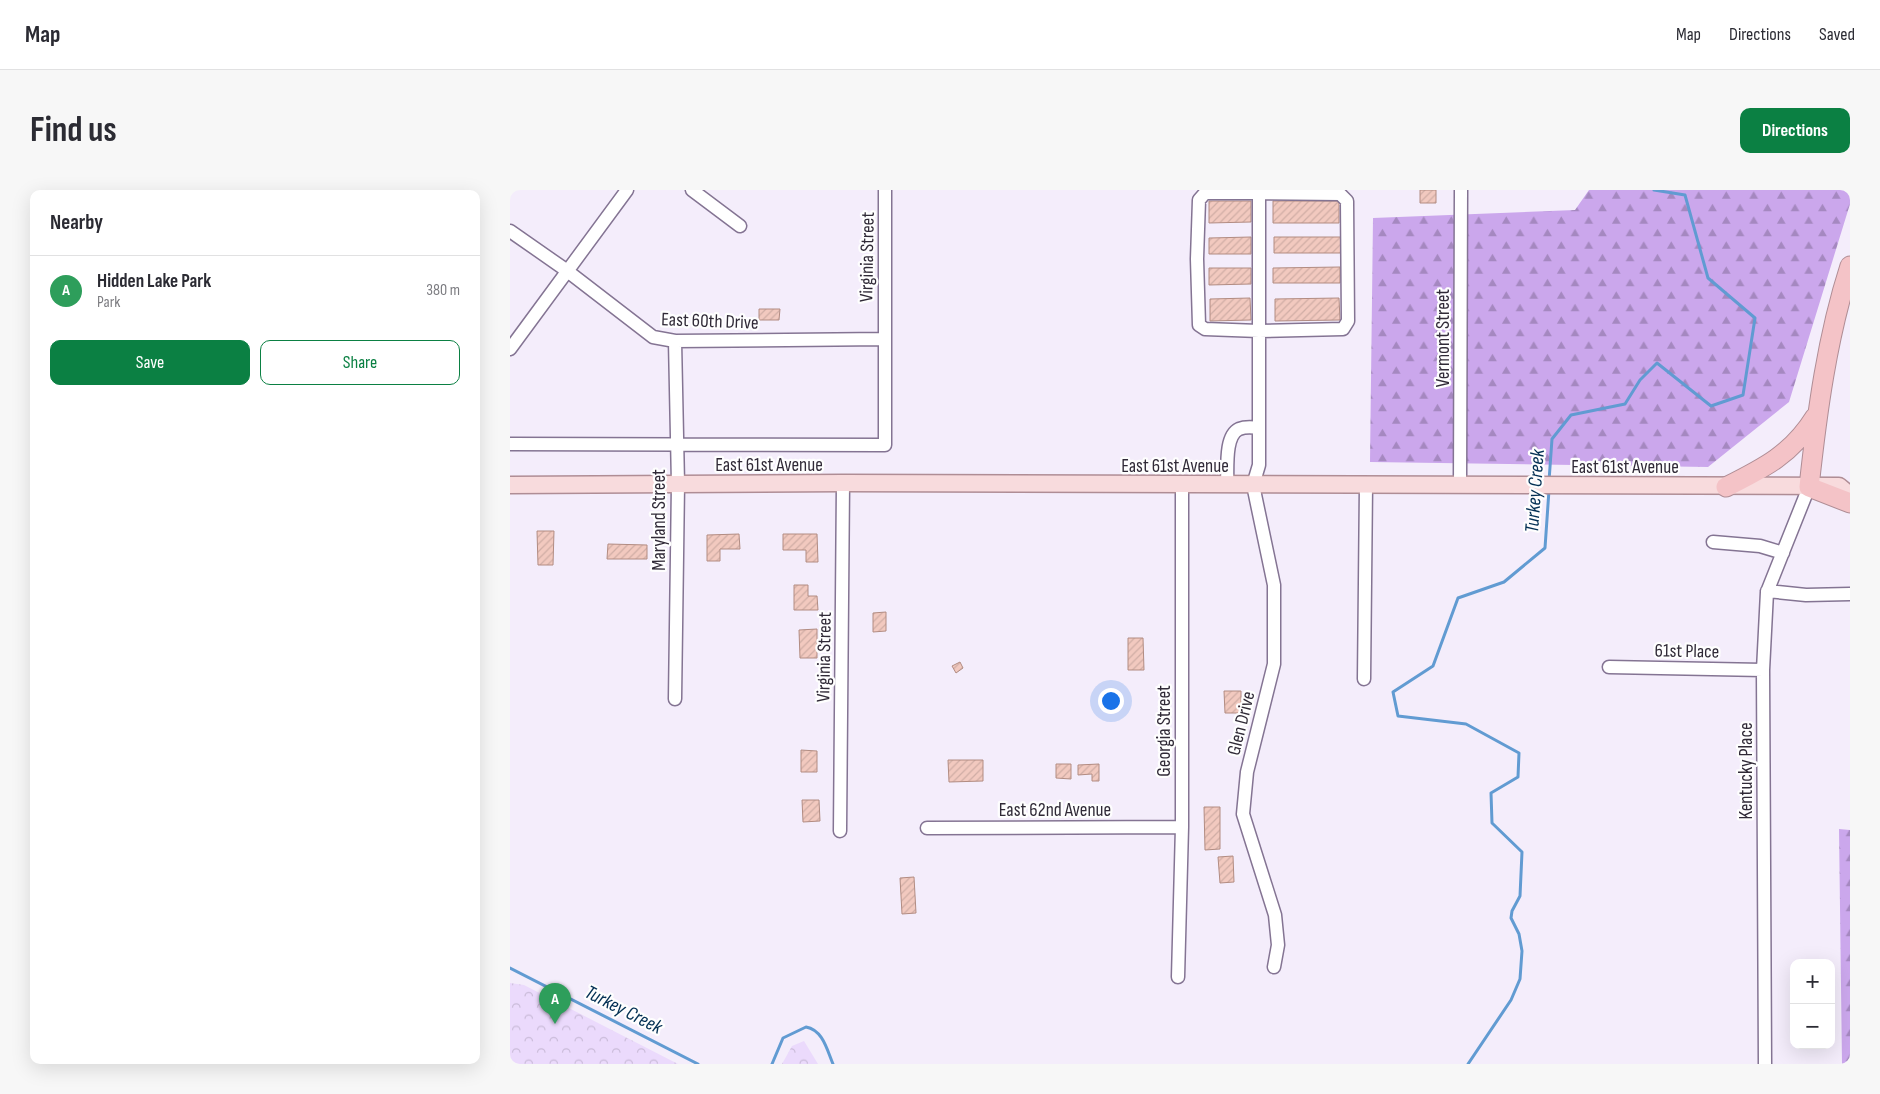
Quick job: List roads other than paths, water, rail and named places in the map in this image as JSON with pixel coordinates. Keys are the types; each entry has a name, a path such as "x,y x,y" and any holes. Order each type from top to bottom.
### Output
{"highway":[{"path":"1850,266 1840,295 1818,412 1809,487 1850,503"},
{"path":"1726,487 1771,463 1789,450 1805,433 1818,412"}],"main road":[{"name":"East 61st Avenue","path":"510,485 843,483 1846,486"}],"street":[{"path":"510,350 566,270 627,190"},
{"path":"692,190 740,226"},
{"name":"Virginia Street","path":"677,444 885,445 885,190"},
{"name":"Vermont Street","path":"1460,190 1460,486"},
{"path":"1206,193 1259,193 1340,194 1345,196 1347,202 1349,292 1348,321 1343,329 1259,331 1205,329 1199,325 1197,259 1199,200 1206,193"},
{"path":"1253,485 1259,465 1259,193"},
{"name":"East 60th Drive","path":"510,231 566,270 653,338 675,341 884,339"},
{"name":"Maryland Street","path":"675,341 678,484 675,699"},
{"path":"1227,485 1229,447 1232,435 1238,429 1246,427 1259,428"},
{"path":"510,444 677,444"},
{"name":"Virginia Street","path":"840,831 843,483"},
{"name":"Georgia Street","path":"1178,976 1182,827 1182,484"},
{"name":"Glen Drive","path":"1253,485 1274,585 1274,664 1247,772 1242,814 1275,915 1278,945 1274,967"},
{"path":"1364,679 1366,485"},
{"name":"Kentucky Place","path":"1765,1064 1763,670 1767,591 1809,487"},
{"path":"1713,542 1760,546 1783,553"},
{"path":"1767,591 1806,595 1850,594"},
{"name":"61st Place","path":"1609,666 1763,670"},
{"name":"East 62nd Avenue","path":"927,828 1182,827"}],"waterway":[{"name":"Turkey Creek","path":"1549,481 1552,439 1571,415 1625,404 1640,380 1657,363 1711,406 1743,395 1755,318 1708,278 1685,195 1654,190"},
{"name":"Turkey Creek","path":"1468,1064 1511,1000 1520,979 1522,951 1519,934 1511,918 1512,911 1520,896 1522,852 1492,823 1491,793 1518,777 1519,753 1466,724 1398,716 1393,692 1433,666 1458,598 1504,582 1545,548 1549,490"},
{"name":"Turkey Creek","path":"510,968 698,1064"},
{"name":"Turkey Creek","path":"772,1064 783,1038 806,1027 817,1032 820,1036 833,1064"}],"place":[{"name":"Hidden Lake Park","path":"555,1024"}]}
